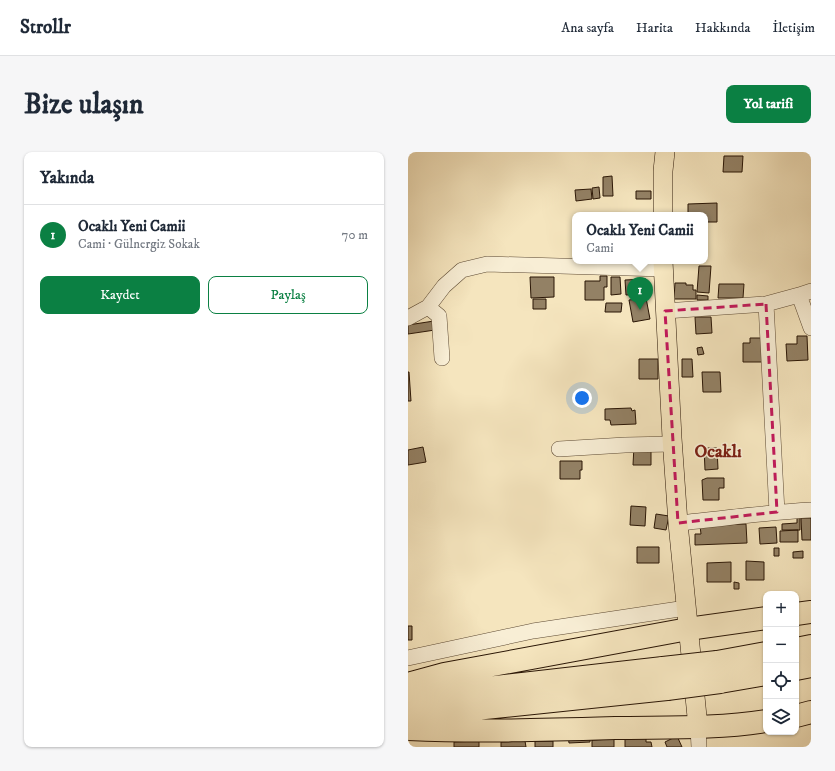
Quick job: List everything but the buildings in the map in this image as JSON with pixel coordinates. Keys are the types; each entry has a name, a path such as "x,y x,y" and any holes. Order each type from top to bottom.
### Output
{"highway":[{"path":"799,614 811,612"},
{"path":"408,684 444,674 688,629 763,618"},
{"path":"799,648 811,646"},
{"path":"718,672 763,655"},
{"path":"799,668 811,666"},
{"path":"408,716 665,678 718,672 763,674"},
{"path":"408,698 665,678"},
{"path":"799,715 811,712"},
{"path":"408,729 699,737 739,725 763,721"}],"main road":[{"path":"663,212 663,171 665,152"},
{"path":"663,265 672,444 678,523 699,737"}],"street":[{"path":"408,318 428,307 444,286 462,270 487,264 663,265"},
{"path":"665,311 766,304 805,293 811,328"},
{"path":"766,304 777,512"},
{"path":"428,307 439,316 442,358"},
{"path":"559,449 672,444"},
{"path":"678,523 777,512 811,510"},
{"path":"408,658 533,631 686,608"}],"highlighted area":[{"path":"766,304 777,512 678,523 665,311"}],"place":[{"name":"Ocaklı Yeni Camii","path":"640,310"}],"district":[{"name":"Ocaklı","path":"718,451"}]}
